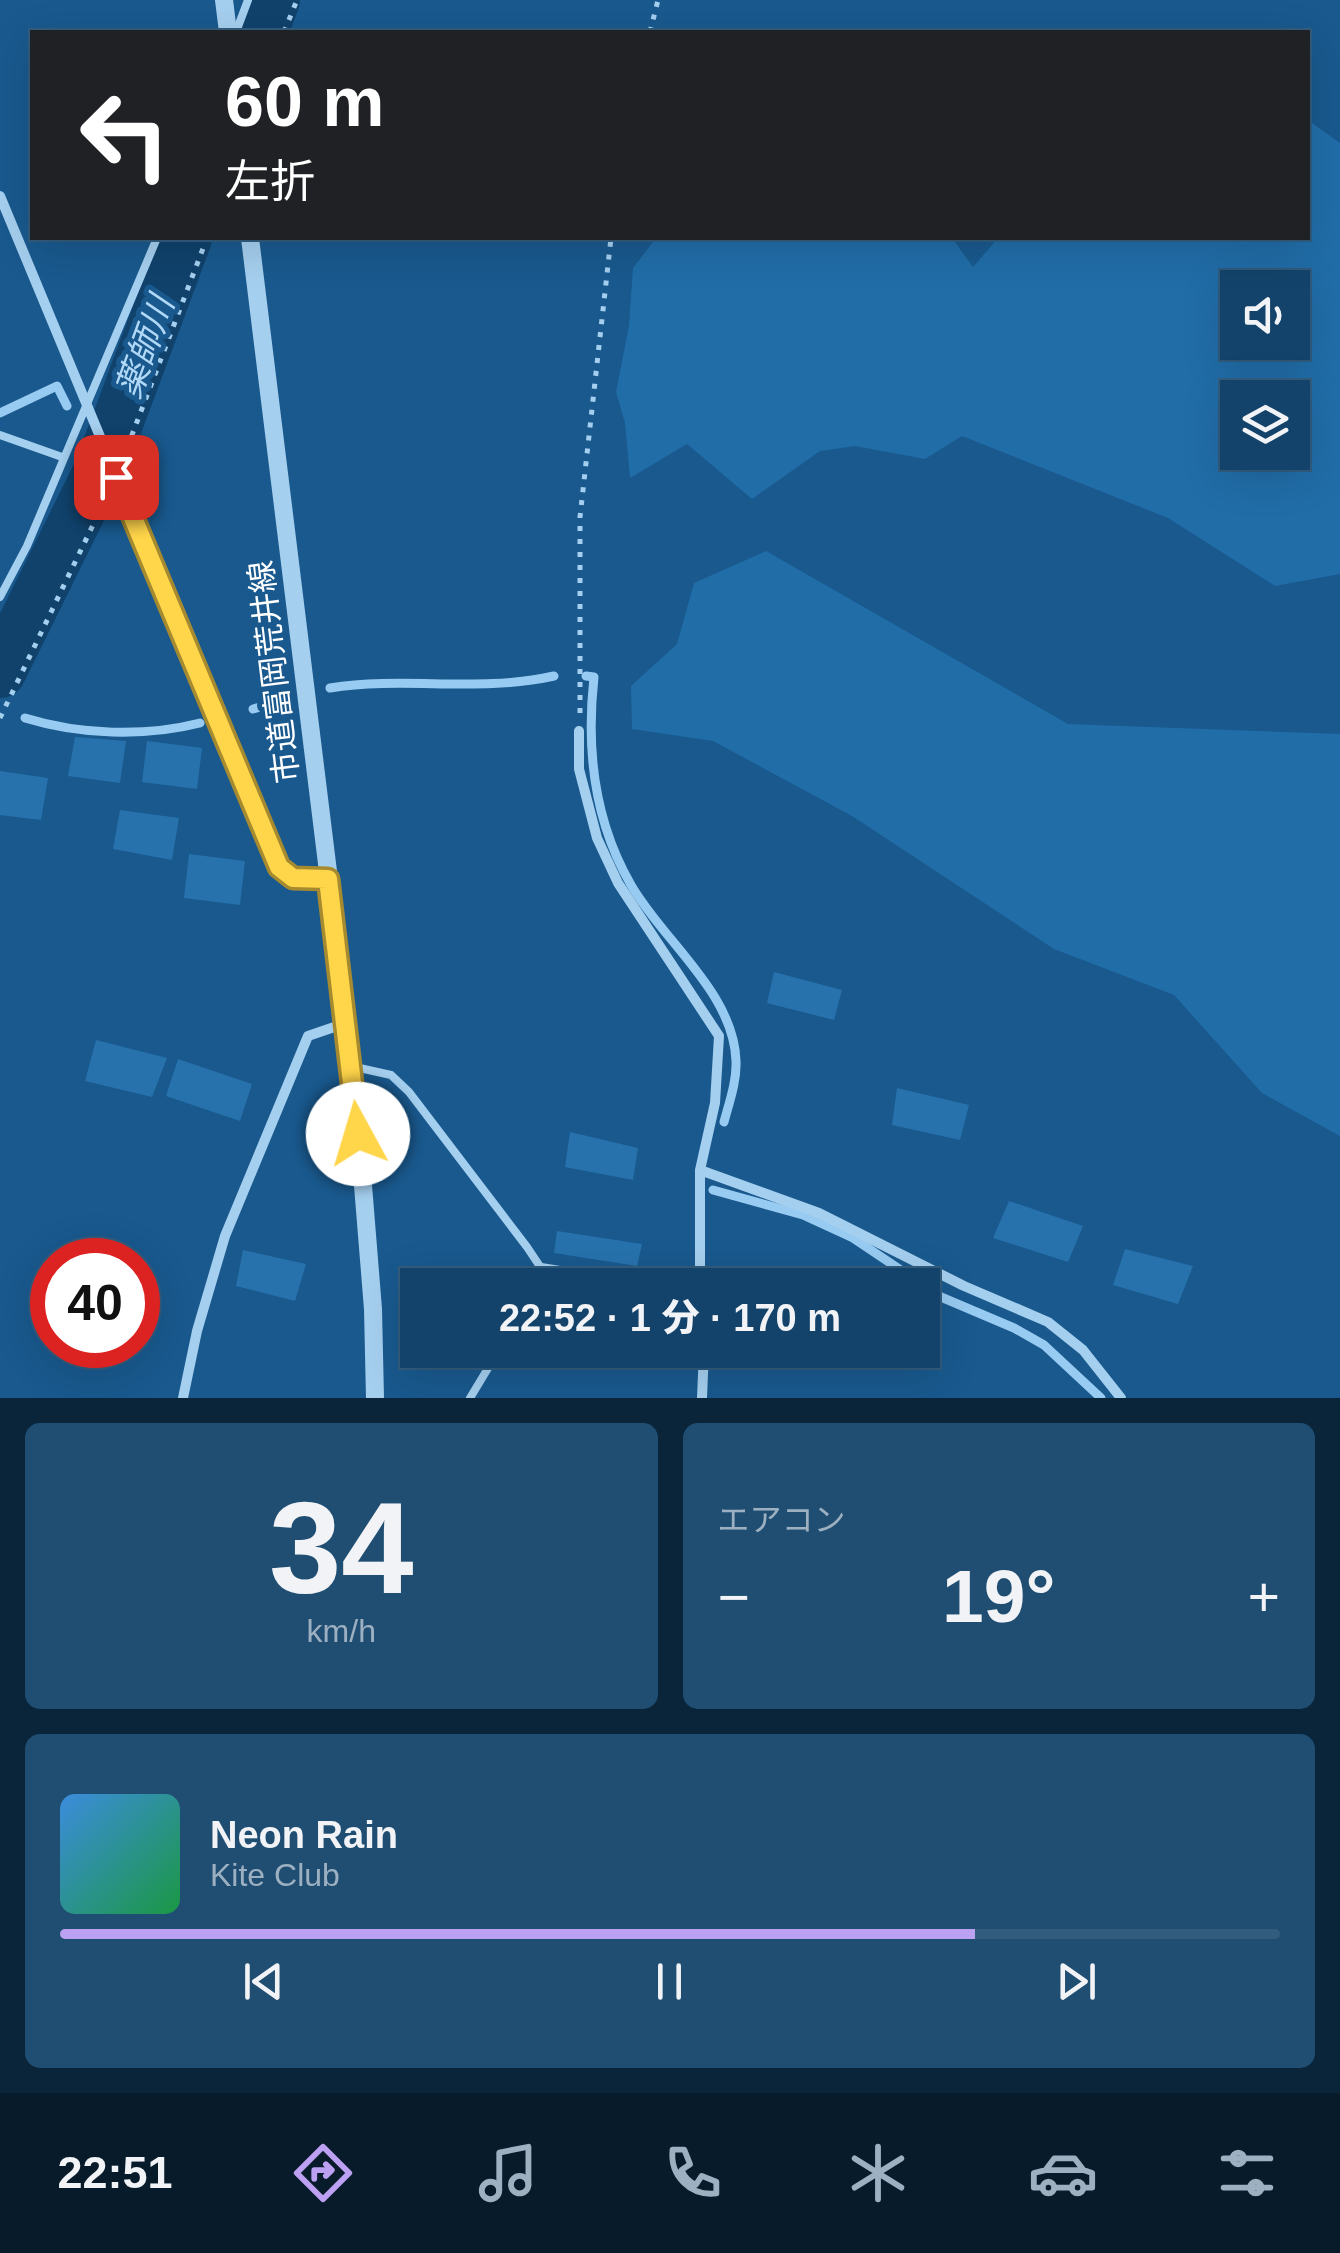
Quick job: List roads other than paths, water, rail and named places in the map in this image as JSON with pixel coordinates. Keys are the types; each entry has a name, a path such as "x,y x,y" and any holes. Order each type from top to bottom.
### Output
{"street":[{"path":"224,0 228,30"},
{"path":"0,196 279,867 293,878 328,879"},
{"name":"市道富岡荒井線","path":"250,240 351,1067 374,1309 375,1398"},
{"path":"580,732 579,770 597,838 618,883 718,1036 716,1103 700,1170 700,1268"},
{"path":"184,1398 197,1331 225,1236 296,1058 308,1036 346,1022"},
{"path":"700,1170 819,1213 964,1286 1048,1322 1083,1350 1121,1398"},
{"path":"702,1398 703,1368"}],"lane":[{"path":"237,30 248,0"},
{"path":"0,597 26,546 157,240"},
{"path":"0,434 62,456"},
{"path":"351,1067 376,1068 391,1074 409,1092 540,1268"},
{"path":"470,1398 488,1368"}],"waterway":[{"name":"薬師川","path":"263,30 274,0"},
{"name":"薬師川","path":"0,672 99,472 185,240"},
{"path":"0,413 57,386 67,406"},
{"path":"93,459 99,472"},
{"path":"330,688 386,683 497,683 554,676"},
{"path":"586,676 594,677 591,731 596,784 618,861 645,906 710,990 732,1036 735,1076 724,1122"},
{"path":"253,709 287,700"},
{"path":"25,718 68,728 112,732 157,731 200,723"},
{"path":"713,1190 803,1215 853,1238 941,1297 1044,1345 1101,1398"}]}
